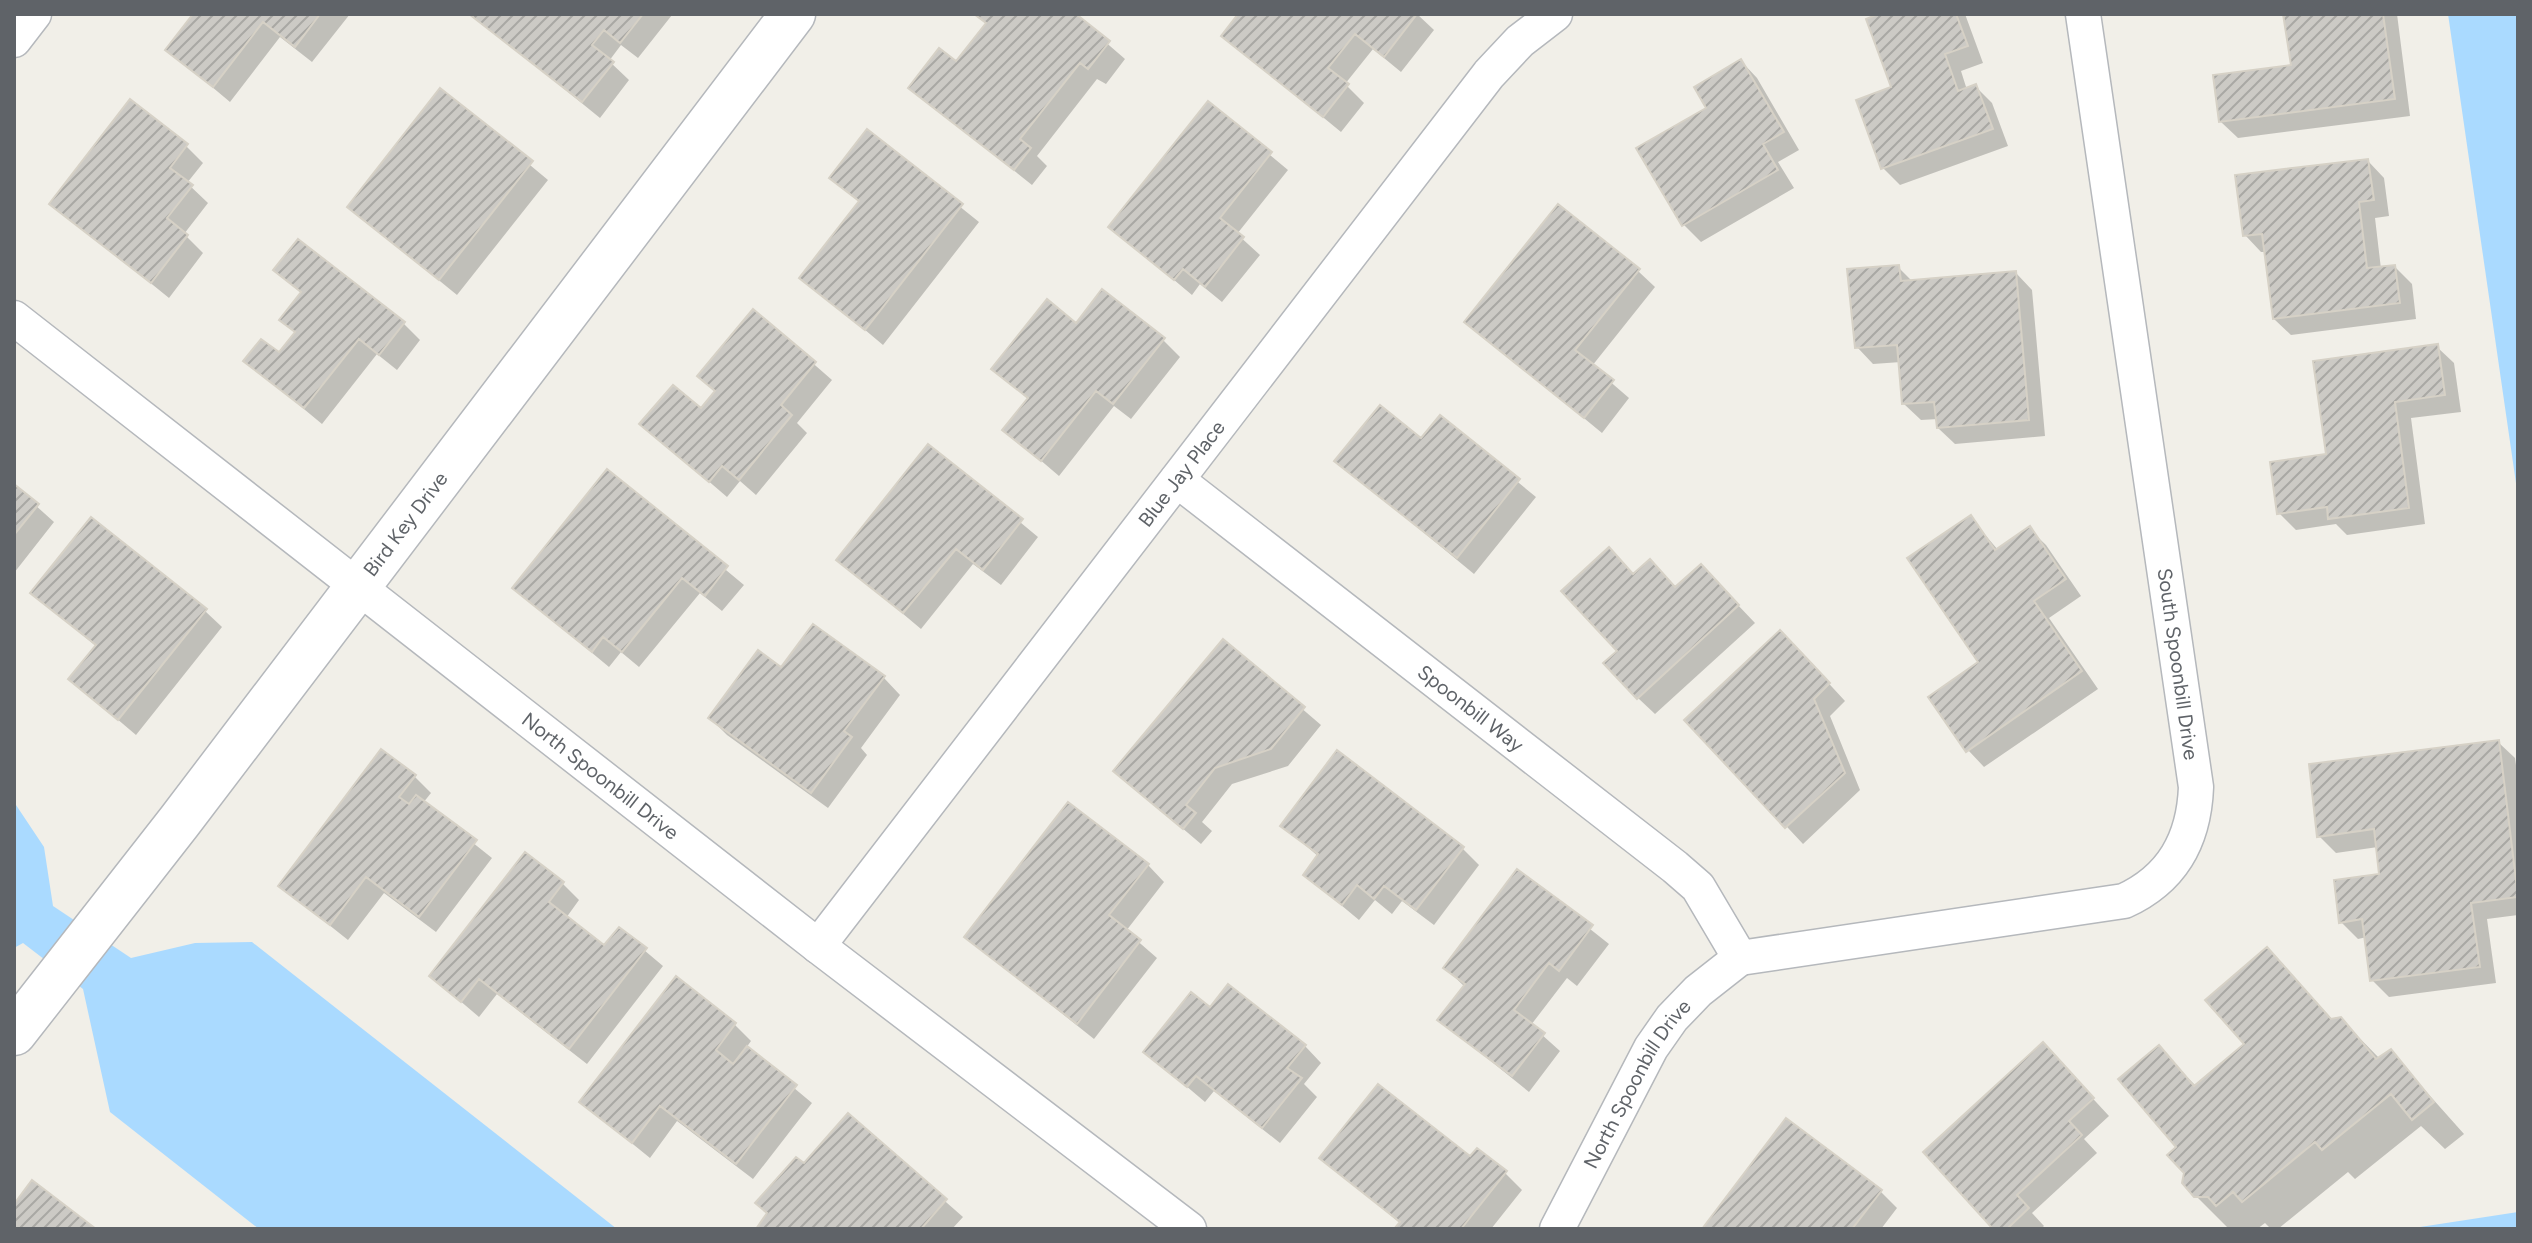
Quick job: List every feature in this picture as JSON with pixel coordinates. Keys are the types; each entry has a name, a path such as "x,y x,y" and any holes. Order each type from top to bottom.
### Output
{"street":[{"path":"14,40 34,14"},
{"name":"Bird Key Drive","path":"14,1033 179,822 793,14"},
{"name":"Blue Jay Place","path":"818,946 1489,74 1520,41 1555,14"},
{"name":"South Spoonbill Drive","path":"1740,958 2124,901 2144,891 2171,868 2183,850 2195,812 2196,787 2083,14"},
{"name":"North Spoonbill Drive","path":"14,318 818,946 1189,1229"},
{"name":"Spoonbill Way","path":"1177,480 1675,867 1698,887 1740,958"},
{"name":"North Spoonbill Drive","path":"1557,1229 1651,1048 1672,1018 1698,991 1740,958"}],"water":[{"path":"2448,14 2518,14 2518,497"},
{"path":"14,802 44,847 53,906 131,958 195,943 252,942 617,1229 259,1229 110,1112 83,989 23,943 14,948"},
{"path":"2518,1212 2518,1229 2407,1229"}],"building":[{"path":"193,14 320,14 295,47 263,22 213,87 165,50"},
{"path":"469,14 643,14 620,43 604,30 592,45 614,62 582,102"},
{"path":"974,14 1076,14 1110,41 1088,69 1080,63 1020,139 1031,148 1014,170 908,88 939,48 956,61 986,23"},
{"path":"1238,14 1417,14 1384,57 1355,34 1328,68 1349,84 1323,117 1221,36"},
{"path":"1878,14 1956,14 1968,46 1945,54 1958,91 1976,84 1993,129 1881,169 1856,100 1891,87 1866,19"},
{"path":"2283,14 2383,14 2395,99 2219,122 2213,75 2291,65"},
{"path":"1741,59 1784,132 1763,144 1778,170 1682,226 1636,148 1706,108 1694,87"},
{"path":"440,88 533,161 439,280 347,207"},
{"path":"130,99 188,144 170,168 193,185 167,218 188,235 151,283 49,204"},
{"path":"1208,101 1272,152 1220,218 1244,237 1205,287 1183,269 1174,280 1108,227"},
{"path":"867,129 963,204 865,330 799,278 859,201 829,178"},
{"path":"2368,159 2374,200 2359,202 2367,268 2395,265 2400,303 2273,319 2262,234 2243,236 2235,175"},
{"path":"1558,204 1640,269 1575,350 1614,380 1584,418 1464,322"},
{"path":"298,239 405,322 379,355 359,339 304,408 243,361 261,339 279,352 295,332 279,320 301,292 273,270"},
{"path":"1899,265 1901,281 2016,271 2029,420 1937,428 1934,402 1902,404 1897,345 1855,348 1847,269"},
{"path":"1102,289 1165,338 1113,404 1096,391 1041,461 1002,430 1028,398 991,369 1047,299 1076,323"},
{"path":"753,309 816,362 781,405 792,415 739,480 722,466 709,482 639,424 673,385 701,408 715,391 697,376"},
{"path":"2438,344 2445,395 2395,402 2409,508 2328,519 2327,507 2277,514 2270,462 2326,454 2313,361"},
{"path":"1380,405 1421,438 1440,415 1520,479 1457,558 1334,461"},
{"path":"928,444 1023,519 983,570 956,549 903,613 836,560"},
{"path":"607,469 728,566 705,596 682,578 622,652 603,637 592,652 512,588"},
{"path":"14,484 39,504 14,535"},
{"path":"1971,515 1995,550 2030,526 2066,579 2034,601 2082,671 1966,752 1928,697 1978,662 1907,558"},
{"path":"91,517 207,609 118,720 68,679 96,645 30,593"},
{"path":"1609,547 1633,574 1650,559 1675,587 1701,564 1739,605 1637,699 1603,663 1617,651 1561,591"},
{"path":"813,624 885,676 844,731 852,737 811,793 708,718 758,650 781,667"},
{"path":"1780,630 1830,683 1814,699 1845,773 1785,828 1684,720"},
{"path":"1223,639 1305,707 1271,749 1215,768 1186,805 1196,813 1183,829 1113,771"},
{"path":"2499,740 2518,897 2471,903 2480,967 2370,981 2362,919 2339,923 2334,880 2379,874 2374,829 2317,837 2309,764"},
{"path":"381,749 416,775 399,797 409,804 416,795 477,840 419,917 366,877 330,925 278,886"},
{"path":"1337,750 1464,847 1416,910 1384,886 1374,899 1357,885 1342,905 1303,875 1318,854 1280,826"},
{"path":"1068,802 1149,864 1109,915 1141,940 1077,1024 964,937"},
{"path":"525,852 564,882 549,902 604,945 619,927 647,948 569,1049 479,979 461,1002 429,976"},
{"path":"1517,869 1593,925 1559,971 1549,963 1514,1010 1545,1033 1512,1076 1437,1020 1465,984 1443,968"},
{"path":"2267,947 2331,1019 2341,1017 2376,1059 2391,1049 2434,1102 2412,1120 2391,1094 2322,1150 2315,1142 2242,1202 2233,1192 2216,1206 2208,1197 2194,1197 2182,1183 2184,1173 2167,1155 2176,1147 2118,1079 2159,1045 2194,1086 2244,1044 2205,1000"},
{"path":"676,976 736,1023 716,1050 733,1064 747,1046 797,1085 736,1164 660,1106 632,1143 579,1102"},
{"path":"1228,984 1306,1045 1287,1068 1302,1078 1262,1128 1196,1076 1187,1087 1143,1052 1191,992 1210,1007"},
{"path":"2043,1042 2094,1098 2069,1121 2082,1135 2017,1195 2029,1208 2007,1229 1993,1229 1923,1152"},
{"path":"1378,1084 1470,1156 1477,1148 1507,1171 1461,1229 1394,1229 1400,1222 1319,1158"},
{"path":"848,1113 947,1199 921,1229 756,1229 767,1213 755,1203 796,1157 804,1163"},
{"path":"1786,1118 1882,1190 1852,1229 1702,1229"},
{"path":"32,1180 96,1229 14,1229 14,1204"}]}
